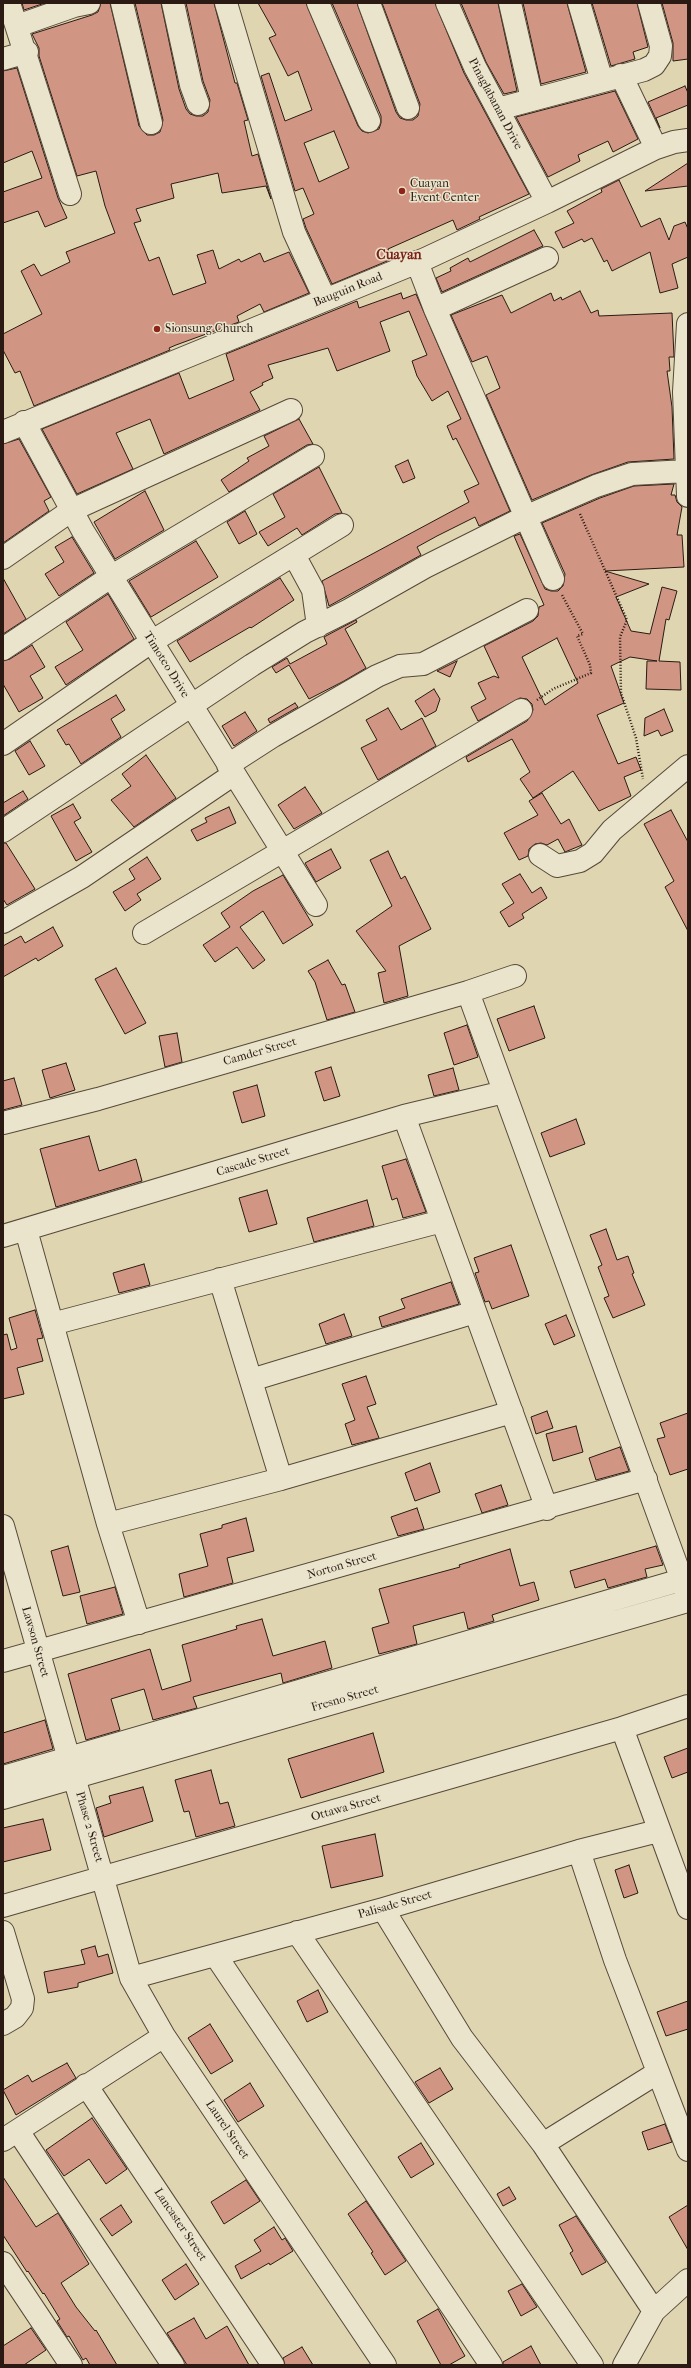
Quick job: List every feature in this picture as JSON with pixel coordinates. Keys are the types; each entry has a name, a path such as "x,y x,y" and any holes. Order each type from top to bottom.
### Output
{"street":[{"path":"10,3 27,52 70,194"},
{"path":"17,26 74,6 89,3"},
{"path":"122,3 151,123"},
{"path":"173,3 191,85 198,104"},
{"path":"226,3 294,232 325,299"},
{"path":"318,3 369,121"},
{"path":"369,3 408,108"},
{"name":"Pinaglabanan Drive","path":"447,3 475,67 547,202"},
{"path":"510,3 532,99"},
{"path":"579,3 612,78 656,148"},
{"path":"498,109 654,65 660,56 660,36 649,3"},
{"path":"3,59 27,52"},
{"name":"Bauguin Road","path":"3,432 24,422 418,262 547,202 656,148 674,142 688,140"},
{"path":"435,309 547,258"},
{"path":"418,262 435,309 553,579"},
{"path":"688,324 684,392 688,496"},
{"path":"3,558 72,510 291,410"},
{"name":"Timoteo Drive","path":"24,422 72,510 190,705 316,905"},
{"path":"3,649 112,576 313,456"},
{"path":"3,831 190,705 318,626 424,567 525,516 596,486 632,474 686,471"},
{"path":"3,744 152,642 342,525"},
{"path":"294,555 313,590 318,626"},
{"path":"3,922 82,877 231,770 273,736 377,676 400,666 423,664 466,640 527,610"},
{"path":"144,933 521,710"},
{"path":"540,855 557,866 580,861 593,852 612,830 688,766"},
{"name":"Camder Street","path":"3,1123 98,1099 468,992 515,976"},
{"path":"468,992 686,1585"},
{"name":"Cascade Street","path":"3,1236 404,1116 504,1092"},
{"path":"404,1116 546,1509"},
{"path":"52,1324 442,1221"},
{"path":"26,1230 108,1524 139,1623"},
{"path":"220,1279 281,1479"},
{"path":"251,1380 475,1312"},
{"path":"108,1524 281,1479 512,1412"},
{"name":"Norton Street","path":"3,1660 37,1652 546,1509 646,1479"},
{"name":"Lawson Street","path":"3,1526 37,1652 72,1767"},
{"name":"Fresno Street","path":"3,1798 72,1767 686,1585"},
{"name":"Fresno Street","path":"3,1777 72,1767 688,1601"},
{"name":"Ottawa Street","path":"3,1906 622,1728 688,1706"},
{"path":"622,1728 658,1830 688,1908"},
{"name":"Phase 2 Street","path":"72,1767 104,1878"},
{"name":"Palisade Street","path":"131,1978 216,1956 383,1909 579,1851 658,1830"},
{"path":"579,1851 615,1960 657,2073 688,2150"},
{"name":"Laurel Street","path":"104,1878 131,1978 164,2036 385,2365"},
{"path":"383,1909 462,2038 543,2144 654,2311"},
{"path":"3,1932 23,1999 22,2008 3,2024"},
{"path":"297,1932 592,2365"},
{"path":"216,1956 491,2365"},
{"path":"164,2036 86,2085 11,2136 173,2365"},
{"path":"543,2144 657,2073"},
{"name":"Lancaster Street","path":"86,2085 273,2365"},
{"path":"3,2263 71,2365"},
{"path":"624,2365 654,2311 688,2280"}],"path":[{"path":"572,497 627,620 620,638 621,693 636,738 643,780 653,795"},
{"path":"521,710 553,689 591,673 590,666 577,636 583,634 553,579"}],"building":[{"path":"22,3 45,3 24,10"},
{"path":"101,3 110,3 139,126 147,135 154,135 160,132 163,120 135,3 161,3 179,89 186,109 190,114 203,116 208,112 210,100 203,81 186,3 214,3 235,83 237,83 248,120 244,121 252,156 258,154 271,199 266,186 222,193 218,173 171,184 174,198 136,209 141,221 134,223 149,261 159,257 173,295 206,283 197,255 213,250 219,269 239,259 241,262 260,253 264,262 289,252 309,293 264,312 260,304 237,316 239,322 176,345 169,348 170,350 34,406 20,371 15,373 3,350 3,334 42,314 21,271 34,264 41,276 70,262 66,252 115,233 105,206 96,171 77,176 39,56 39,48 32,34 92,15 98,12"},
{"path":"258,3 306,3 358,126 362,131 368,133 379,129 381,116 332,3 357,3 396,112 400,118 413,120 418,116 420,104 382,3 435,3 464,73 529,194 479,217 480,219 457,230 453,220 388,249 392,259 332,284 306,228 303,219 314,214 303,188 295,191 261,76 269,73 285,121 312,110 298,71 288,76 269,38 276,35","holes":["334,131 349,168 319,182 304,143"]},
{"path":"461,3 498,3 517,91 504,94 486,62"},
{"path":"523,3 567,3 586,72 541,84"},
{"path":"592,3 637,3 648,47 633,52 635,59 611,66"},
{"path":"662,3 688,3 688,59 673,61 673,43"},
{"path":"17,68 58,198 67,218 45,227 38,211 3,223 3,192 42,178 32,151 3,163 3,71"},
{"path":"685,86 688,93 688,105 656,118 660,128 648,102"},
{"path":"615,91 638,139 613,152 608,141 578,155 580,161 548,177 516,117"},
{"path":"688,163 688,186 645,191"},
{"path":"619,180 641,227 660,218 669,240 674,226 685,222 688,229 688,257 672,264 678,288 660,293 650,252 612,271 607,260 604,262 592,238 584,242 582,239 563,248 555,232 574,223 567,211 602,192 601,189"},
{"path":"534,230 543,246 442,292 436,278 451,271 450,268 468,258 470,262"},
{"path":"580,291 591,313 598,310 599,316 672,313 674,357 669,357 670,371 667,371 672,407 674,459 628,462 591,475 532,500 486,395 500,388 487,356 472,362 451,315 502,295 511,313 551,293 554,301 561,297 562,300"},
{"path":"401,293 403,299 416,294 510,511 479,526 475,517 437,536 417,547 421,555 329,606 322,581 469,502 464,491 479,484 456,438 453,440 447,426 461,419 448,391 432,401 417,376 412,361 427,355 409,311 380,322 390,351 337,371 328,348 268,365 273,378 262,383 263,385 250,392 260,410 164,454 150,419 116,433 133,469 77,494 42,429 179,373 189,399 234,380 226,354 357,301 359,308"},
{"path":"299,419 313,444 307,445 229,492 221,480 249,461 247,458 269,446 264,436"},
{"path":"19,439 51,497 44,501 49,511 3,543 3,444"},
{"path":"408,460 415,478 403,483 395,466"},
{"path":"319,467 342,513 335,514 302,535 297,528 268,546 259,532 285,517 273,494"},
{"path":"674,484 671,495 675,495 677,502 682,507 677,535 682,535 684,567 605,571 649,584 616,597 631,631 650,634 662,587 677,591 669,620 666,619 659,661 680,662 681,690 646,689 647,661 657,661 630,657 611,666 624,703 597,715 618,764 636,757 641,770 624,777 631,796 599,811 573,771 533,798 520,779 530,772 512,739 468,762 466,757 527,721 533,710 532,704 527,699 520,698 478,721 471,707 486,699 478,683 494,676 499,678 484,646 533,621 538,616 539,607 544,605 514,536 520,534 545,589 558,591 563,586 565,574 542,523 600,498 634,486","holes":["557,638 578,683 545,705 522,657"]},
{"path":"145,491 164,530 115,559 94,522"},
{"path":"245,511 257,534 239,544 227,522"},
{"path":"72,537 94,573 59,596 45,574 64,562 55,547"},
{"path":"196,541 218,577 151,617 129,581"},
{"path":"3,578 26,619 3,634"},
{"path":"280,578 294,600 251,628 250,627 190,662 177,641"},
{"path":"108,594 134,639 66,685 55,667 83,650 66,622"},
{"path":"356,620 357,622 345,629 366,668 344,681 309,699 289,665 276,673 272,667 287,658 290,664 327,644 324,637"},
{"path":"32,645 45,667 30,676 43,698 19,712 3,684 3,661 10,659"},
{"path":"457,661 450,677 437,671"},
{"path":"434,689 440,699 436,711 425,717 415,701"},
{"path":"116,695 125,710 111,719 121,737 81,764 69,744 66,745 57,730"},
{"path":"295,703 298,707 270,723 268,719"},
{"path":"388,708 401,730 422,718 436,746 378,780 361,748 377,740 366,720"},
{"path":"664,709 673,731 661,736 658,730 644,736 645,718"},
{"path":"245,712 257,731 234,746 222,726"},
{"path":"30,741 45,766 29,775 15,751"},
{"path":"146,755 176,798 134,827 111,800 131,786 122,774"},
{"path":"305,787 322,813 294,829 278,805"},
{"path":"23,791 28,799 3,816 3,803"},
{"path":"542,793 561,824 569,819 582,845 565,852 558,839 547,845 541,843 535,844 529,849 528,856 519,860 504,833 538,815 529,801"},
{"path":"73,804 81,818 74,822 92,852 76,861 51,816"},
{"path":"229,807 236,823 197,841 191,830 207,822 205,818"},
{"path":"671,810 688,842 688,931 665,887 674,881 644,824"},
{"path":"3,843 6,843 35,889 7,905 3,899"},
{"path":"331,849 341,868 316,882 305,863"},
{"path":"388,851 401,879 405,876 431,929 399,946 408,996 384,1003 378,973 386,971 356,931 392,906 370,860"},
{"path":"147,857 161,879 137,894 141,900 125,911 113,892 135,879 129,869"},
{"path":"520,874 532,893 541,887 547,898 522,914 524,918 509,927 500,912 514,903 502,884"},
{"path":"283,875 313,925 283,944 263,911 240,927 265,960 253,969 237,947 215,962 203,945 230,927 221,913 253,891"},
{"path":"53,927 63,946 38,961 36,958 3,977 3,946 21,936 25,943"},
{"path":"328,960 342,985 345,984 355,1012 327,1020 315,982 308,971"},
{"path":"116,968 146,1023 125,1034 95,979"},
{"path":"534,1006 545,1038 509,1051 497,1019"},
{"path":"467,1025 478,1057 454,1065 444,1033"},
{"path":"177,1033 182,1062 165,1067 159,1036"},
{"path":"66,1063 75,1090 50,1098 42,1070"},
{"path":"331,1067 340,1096 324,1101 315,1072"},
{"path":"453,1068 459,1090 434,1096 428,1075"},
{"path":"14,1078 22,1105 3,1110 3,1081"},
{"path":"257,1085 265,1116 242,1123 233,1092"},
{"path":"576,1119 585,1144 550,1157 541,1133"},
{"path":"89,1136 99,1171 136,1159 142,1181 56,1207 40,1149"},
{"path":"406,1159 426,1212 403,1218 397,1198 392,1200 382,1166"},
{"path":"267,1190 277,1224 249,1232 239,1198"},
{"path":"367,1200 374,1226 314,1242 307,1218"},
{"path":"606,1229 617,1260 628,1256 634,1273 632,1274 645,1305 613,1318 604,1298 609,1296 598,1267 602,1265 590,1235"},
{"path":"511,1245 529,1296 492,1309 489,1301 485,1302 475,1273 479,1272 474,1258"},
{"path":"144,1264 150,1285 119,1293 113,1273"},
{"path":"451,1282 459,1304 382,1327 379,1317 405,1308 401,1299"},
{"path":"35,1310 43,1338 37,1339 43,1361 17,1368 24,1394 3,1399 3,1335 7,1334 11,1350 17,1348 9,1318"},
{"path":"344,1314 352,1336 326,1344 319,1324"},
{"path":"566,1315 575,1336 554,1345 545,1324"},
{"path":"366,1376 376,1404 367,1407 379,1438 352,1445 345,1424 355,1420 342,1384"},
{"path":"547,1411 553,1428 536,1434 531,1417"},
{"path":"688,1413 688,1469 670,1475 657,1439 665,1437 660,1423"},
{"path":"576,1426 583,1452 553,1461 546,1434"},
{"path":"620,1447 629,1471 596,1480 589,1458"},
{"path":"430,1463 440,1492 415,1501 405,1473"},
{"path":"501,1485 508,1505 482,1513 475,1494"},
{"path":"417,1508 424,1529 398,1536 391,1517"},
{"path":"246,1518 254,1551 227,1558 233,1583 184,1597 179,1574 208,1566 200,1534 222,1528 222,1525"},
{"path":"68,1546 80,1592 63,1596 51,1551"},
{"path":"656,1546 663,1565 645,1569 647,1577 608,1588 605,1579 575,1588 570,1571"},
{"path":"510,1549 520,1586 534,1582 539,1600 492,1615 494,1621 468,1629 464,1612 413,1626 417,1644 379,1654 372,1628 389,1623 379,1589 460,1567 459,1565"},
{"path":"115,1587 123,1614 87,1624 80,1596"},
{"path":"262,1619 273,1656 325,1641 332,1668 283,1683 281,1673 193,1697 197,1708 153,1720 144,1689 111,1699 120,1730 86,1740 68,1674 150,1649 162,1690 191,1681 182,1645 237,1629 236,1626"},
{"path":"45,1720 53,1749 3,1764 3,1733"},
{"path":"373,1733 384,1772 301,1798 288,1759"},
{"path":"688,1748 688,1772 672,1778 664,1757"},
{"path":"211,1770 220,1804 228,1802 235,1826 196,1837 189,1811 184,1812 175,1780"},
{"path":"143,1787 153,1821 104,1837 96,1808 111,1803 109,1796"},
{"path":"43,1819 51,1850 3,1862 3,1828"},
{"path":"375,1834 383,1876 331,1888 322,1846"},
{"path":"629,1865 638,1893 624,1898 615,1870"},
{"path":"95,1946 98,1957 108,1954 113,1973 78,1983 78,1987 48,1993 44,1972 85,1964 81,1950"},
{"path":"318,1990 328,2012 307,2022 297,2001"},
{"path":"688,2001 688,2029 666,2036 657,2012"},
{"path":"210,2024 233,2061 211,2074 188,2038"},
{"path":"67,2063 76,2078 16,2115 3,2090 28,2075 32,2082"},
{"path":"440,2068 453,2089 429,2103 415,2082"},
{"path":"250,2083 264,2106 238,2122 224,2100"},
{"path":"92,2118 127,2169 106,2184 89,2159 64,2176 46,2150"},
{"path":"665,2124 672,2142 648,2150 642,2132"},
{"path":"421,2143 434,2164 411,2178 398,2157"},
{"path":"3,2177 36,2227 58,2213 89,2264 61,2283 76,2307 95,2331 96,2330 117,2365 90,2365 86,2358 83,2360 69,2336 67,2337 57,2321 60,2319 44,2293 43,2294 28,2271 27,2272 3,2235"},
{"path":"246,2180 260,2201 224,2224 211,2202"},
{"path":"509,2187 516,2199 503,2206 497,2194"},
{"path":"366,2201 406,2261 385,2275 371,2253 373,2252 348,2214"},
{"path":"121,2205 132,2222 112,2236 100,2219"},
{"path":"688,2205 688,2250 669,2217"},
{"path":"576,2216 606,2262 582,2275 570,2253 573,2251 559,2225"},
{"path":"274,2227 282,2240 285,2238 293,2251 270,2265 269,2263 241,2279 235,2266 261,2251 254,2240"},
{"path":"186,2264 199,2284 175,2300 162,2280"},
{"path":"522,2284 537,2307 521,2316 508,2291"},
{"path":"438,2309 465,2356 449,2365 441,2365 417,2321"},
{"path":"194,2318 206,2339 227,2326 249,2365 187,2365 167,2333"},
{"path":"31,2328 46,2350 24,2365 3,2365 3,2346"},
{"path":"531,2346 541,2365 503,2365 503,2362"},
{"path":"302,2347 313,2365 285,2365 283,2358"}],"place":[{"name":"Cuayan Event Center","path":"402,191"},
{"name":"Sionsung Church","path":"157,329"}],"district":[{"name":"Cuayan","path":"399,256"}]}
